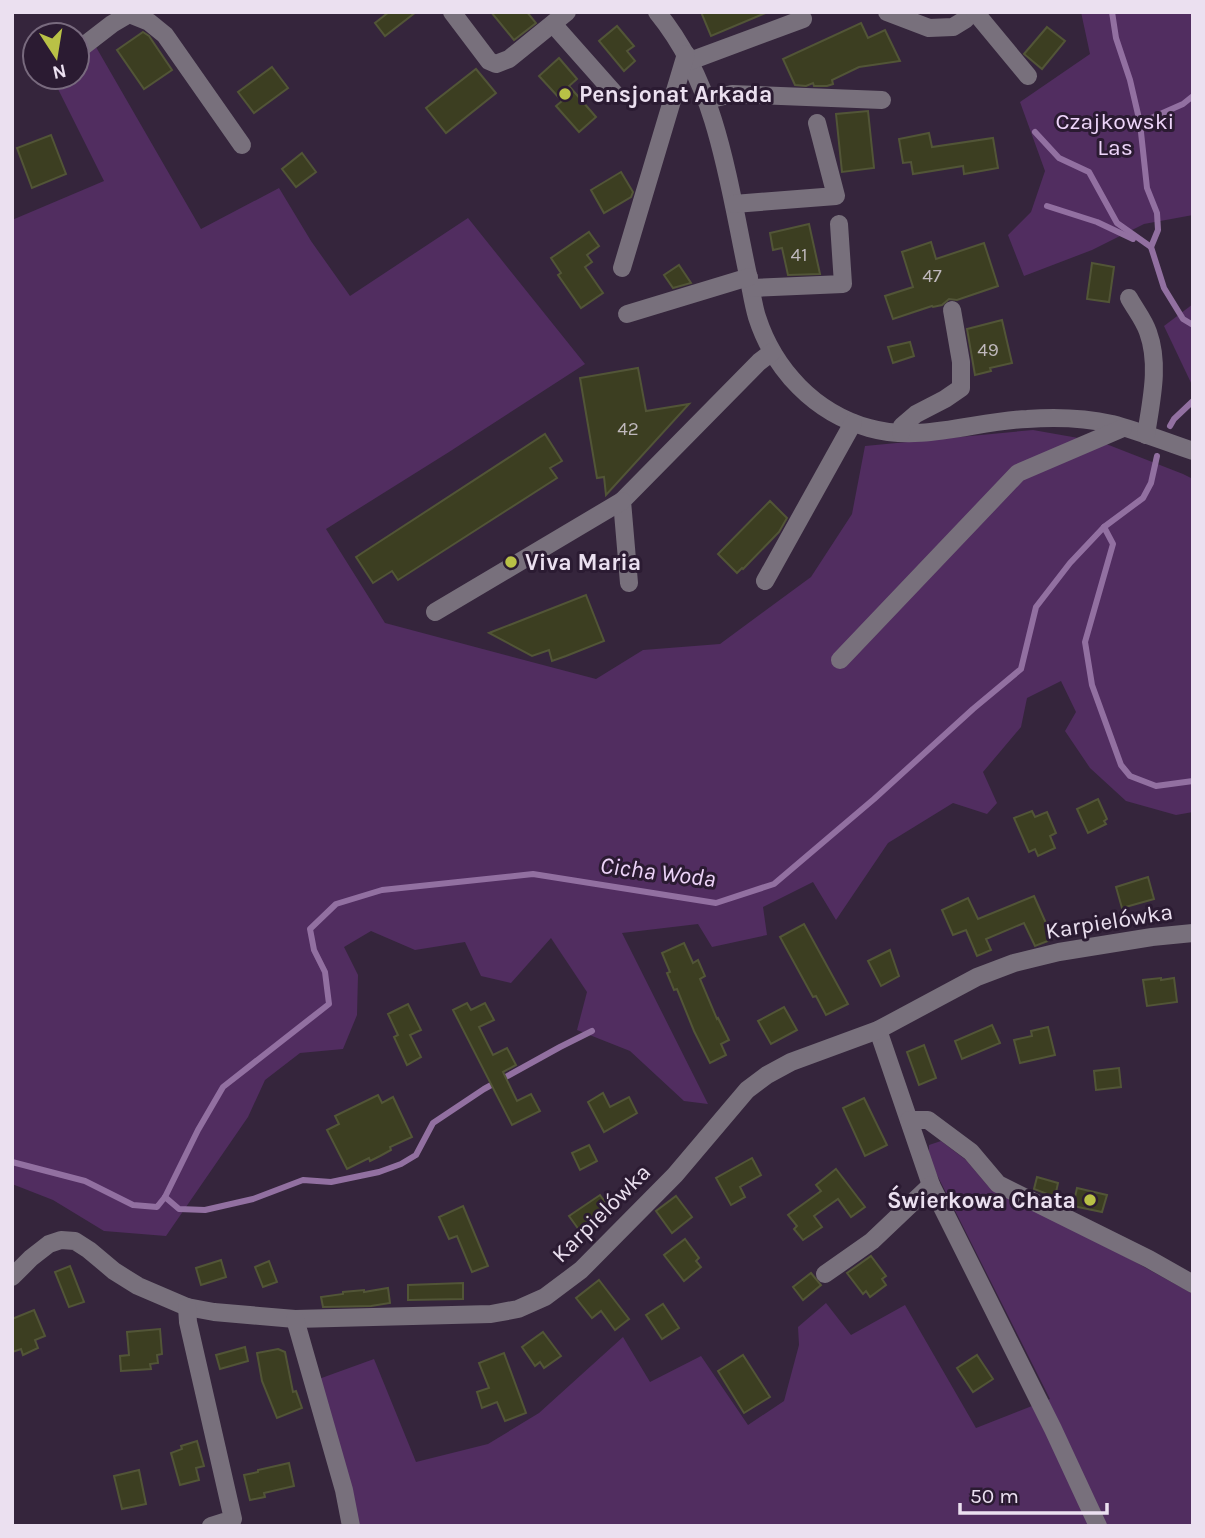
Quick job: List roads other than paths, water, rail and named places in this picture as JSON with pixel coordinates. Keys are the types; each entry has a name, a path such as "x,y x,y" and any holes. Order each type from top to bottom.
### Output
{"street":[{"path":"452,12 489,61 496,64 509,59 568,12"},
{"path":"657,12 679,41 707,100 722,151 757,317 772,352 798,387 812,399 853,423 886,432 933,432 1026,419 1088,420 1123,428 1193,451"},
{"path":"887,12 929,28 953,27 966,19 968,12"},
{"path":"975,12 1028,76"},
{"path":"91,40 129,13 149,22 165,35 242,145"},
{"path":"688,58 803,19"},
{"path":"553,24 615,94"},
{"path":"622,268 688,58"},
{"path":"707,100 732,94 882,100"},
{"path":"734,204 836,196 817,123"},
{"path":"627,314 750,283 843,284 839,224"},
{"path":"1129,299 1147,329 1154,354 1146,435"},
{"path":"901,433 902,426 916,414 961,387 961,362 952,310"},
{"path":"435,612 622,501 772,352"},
{"path":"765,581 853,423"},
{"path":"840,660 1018,473 1123,428"},
{"path":"622,501 629,583"},
{"name":"Karpielówka","path":"12,1277 49,1244 61,1240 75,1241 138,1286 187,1307 226,1314 295,1319 491,1314 518,1309 545,1297 581,1270 665,1184 747,1090 767,1074 791,1062 878,1030 977,977 1014,963 1059,952 1193,933"},
{"path":"878,1030 932,1185 1098,1526"},
{"path":"909,1120 928,1121 971,1152 998,1184 1149,1259 1193,1284"},
{"path":"825,1274 872,1241 932,1185"},
{"path":"187,1307 188,1322 233,1519 211,1526"},
{"path":"295,1319 344,1490 351,1526"}],"waterway":[{"path":"1112,12 1116,38 1140,123 1147,188 1157,213 1158,230 1151,247 1164,288 1183,319 1193,325"},
{"path":"1140,123 1183,104 1193,96"},
{"path":"1035,132 1059,158 1089,172 1117,223 1151,247"},
{"path":"1047,206 1097,222 1133,239"},
{"path":"1170,426 1193,401"},
{"path":"1104,527 1143,498 1151,483 1157,456"},
{"name":"Cicha Woda","path":"12,1162 85,1181 133,1205 157,1207 165,1197 223,1087 329,1004 325,972 314,950 310,929 336,904 382,890 533,874 716,903 774,884 1021,669 1036,607 1070,563 1104,527 1113,544 1085,642 1092,685 1121,765 1130,776 1156,786 1193,781"},
{"path":"165,1197 179,1209 205,1210 253,1199 303,1180 331,1182 379,1172 401,1164 416,1155 433,1123 484,1089 592,1031"}],"place":[{"name":"Pensjonat Arkada","path":"565,94"},
{"name":"Viva Maria","path":"511,562"},
{"name":"Świerkowa Chata","path":"1090,1200"}],"park label":[{"name":"Czajkowski Las","path":"1115,134"}]}
